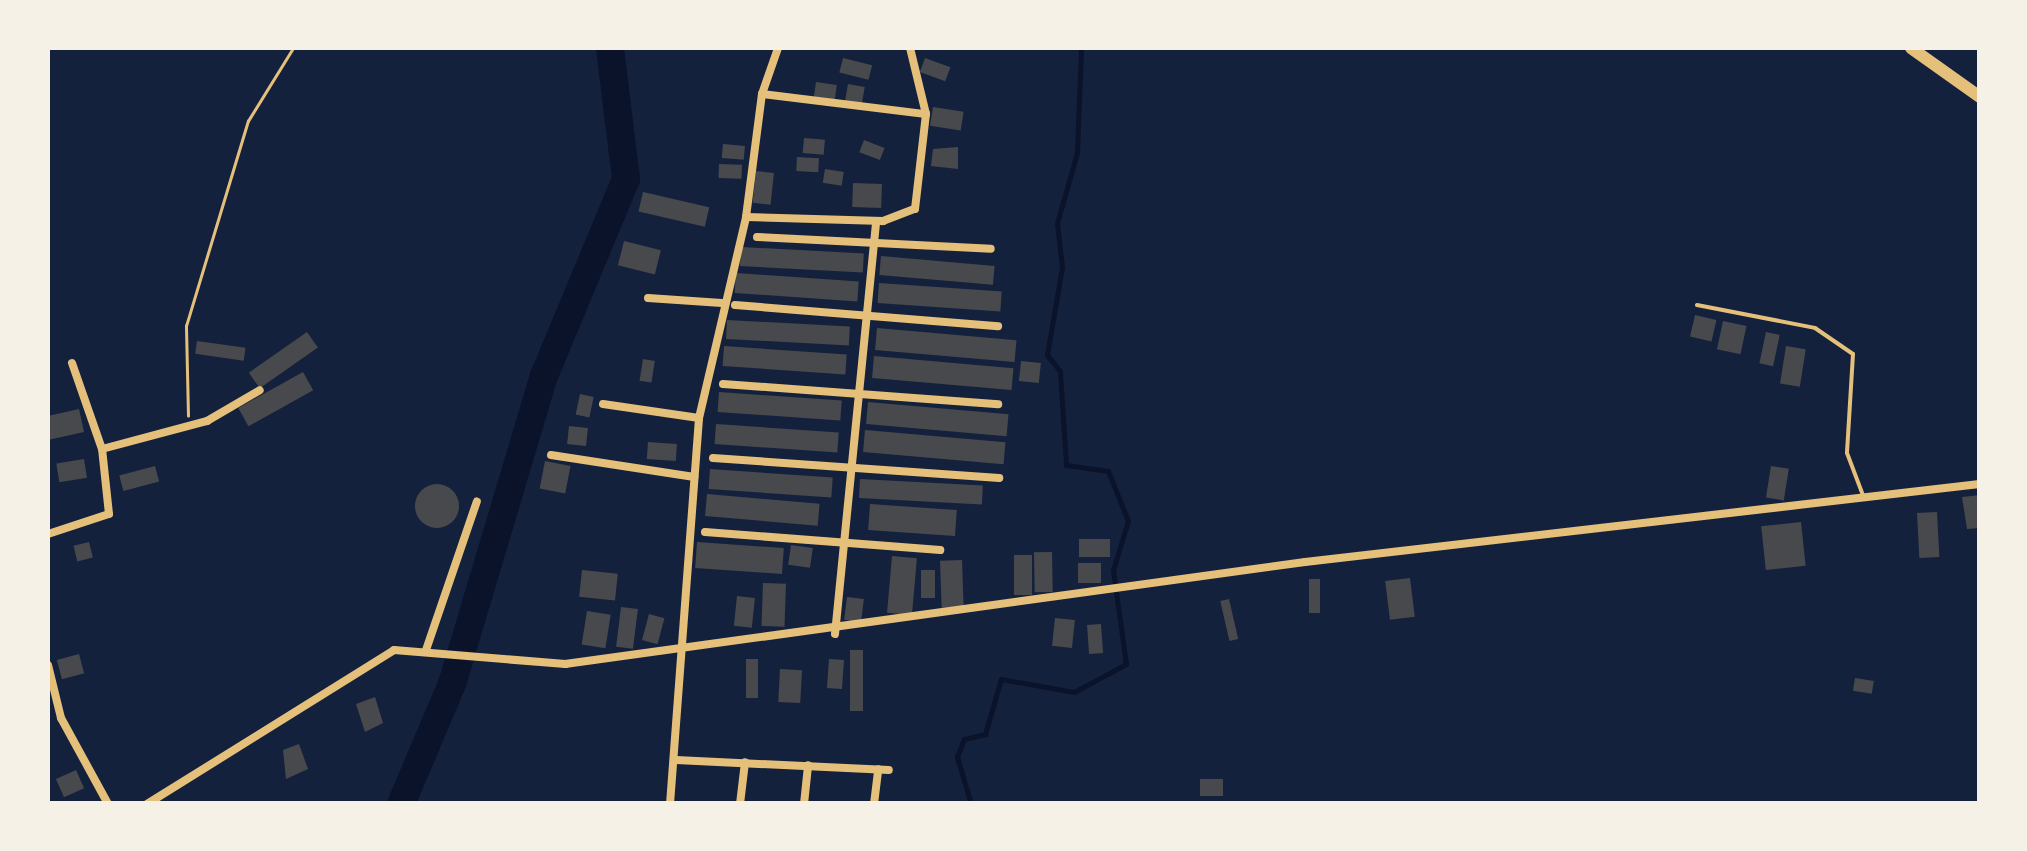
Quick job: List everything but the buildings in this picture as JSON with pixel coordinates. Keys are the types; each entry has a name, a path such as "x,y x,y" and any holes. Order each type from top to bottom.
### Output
{"highway":[{"path":"1912,48 1980,97"}],"street":[{"path":"670,804 699,418 722,302 746,217 762,94 778,48"},
{"path":"746,217 898,220 919,199 926,114 910,48"},
{"path":"762,94 926,114"},
{"path":"836,634 876,221"},
{"path":"758,237 991,250"},
{"path":"648,298 722,302"},
{"path":"735,306 998,326"},
{"path":"48,534 109,514 102,449 72,363"},
{"path":"723,384 998,404"},
{"path":"102,449 189,427 260,390"},
{"path":"603,404 699,418"},
{"path":"550,455 694,477"},
{"path":"713,458 999,478"},
{"path":"147,804 345,675 394,650 426,650 491,661 565,664 836,634 1140,585 1980,484"},
{"path":"426,650 477,502"},
{"path":"706,532 940,550"},
{"path":"48,665 61,718 108,804"},
{"path":"48,724 61,718"},
{"path":"676,760 889,770"},
{"path":"740,804 745,762"},
{"path":"804,804 808,765"},
{"path":"874,804 878,769"}],"lane":[{"path":"1697,305 1816,328 1854,354 1847,453 1864,498"}],"path":[{"path":"189,427 186,326 248,122 293,48"}],"waterway":[{"path":"401,804 452,684 544,376 626,179 610,48"},
{"path":"971,804 957,757 964,739 985,734 1001,679 1074,692 1126,664 1113,570 1128,521 1108,471 1066,465 1060,371 1047,355 1062,267 1057,223 1077,153 1081,48"}]}
